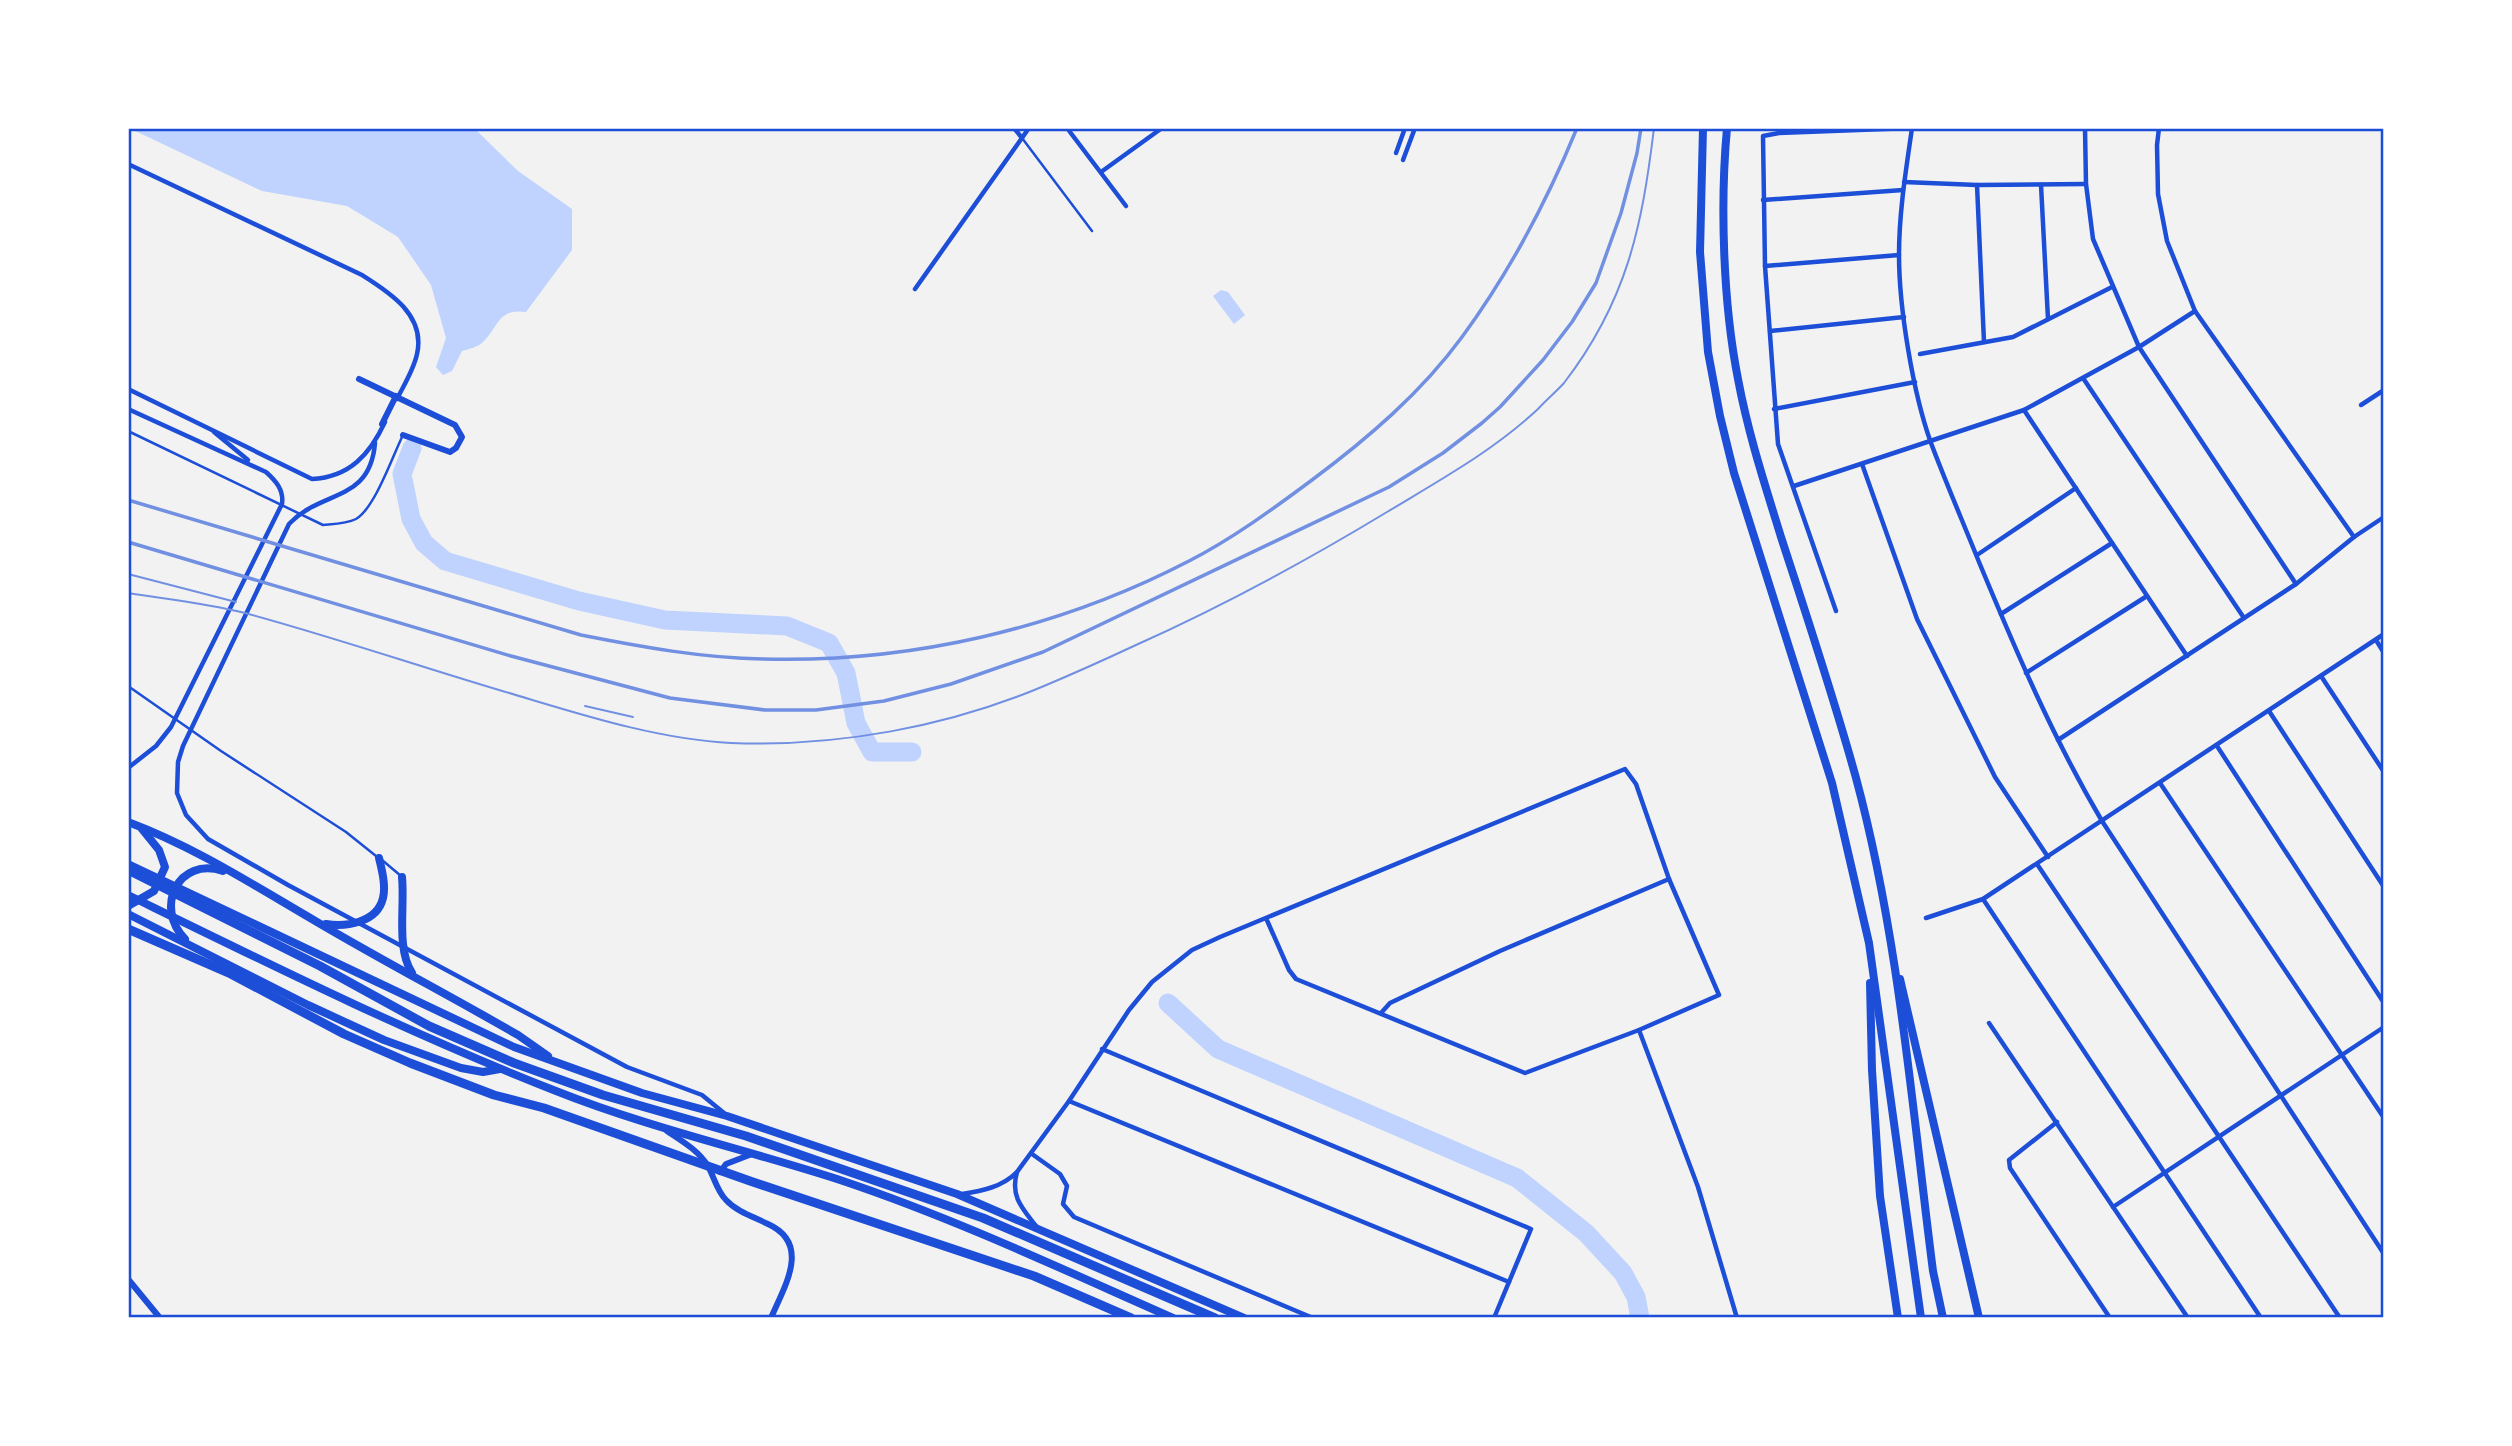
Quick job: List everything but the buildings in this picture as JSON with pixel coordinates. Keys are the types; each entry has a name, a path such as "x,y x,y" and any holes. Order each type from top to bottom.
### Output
{"highway":[{"path":"1703,128 1700,252 1708,352 1734,472 1832,783 1869,943 1922,1318"},
{"path":"1727,128 1724,161 1726,276 1738,378 1759,465 1855,777 1871,839 1889,932 1979,1318"},
{"path":"128,822 160,833 195,850 319,924 518,1035 559,1064"},
{"path":"128,906 154,891 164,867 159,850 139,826"},
{"path":"319,924 345,927 369,917 379,909 384,887 379,858"},
{"path":"128,864 502,1041 642,1093 727,1116 957,1194 1244,1318"},
{"path":"192,946 175,927 170,915 171,900 183,877 196,869 212,868 240,877"},
{"path":"128,870 320,966 429,1027 514,1063 603,1095 746,1136 984,1218 1216,1318"},
{"path":"402,877 403,950 405,963 414,976"},
{"path":"128,895 445,1047 559,1093 915,1206 990,1236 1173,1318"},
{"path":"128,914 384,1040 461,1068 482,1072 500,1069"},
{"path":"128,929 229,973 344,1034 410,1063 494,1095 544,1108 750,1181 1034,1276 1131,1318"},
{"path":"1889,932 1933,1271 1943,1318"},
{"path":"1869,943 1872,1070 1880,1196 1898,1318"}],"street":[{"path":"1014,128 1022,138"},
{"path":"915,289 1029,128"},
{"path":"1067,128 1126,206"},
{"path":"1101,172 1162,128"},
{"path":"1405,128 1397,151 1406,152"},
{"path":"1403,160 1415,128"},
{"path":"1836,611 1778,444 1765,265 1763,136 1779,133 1912,128 1903,190 1899,256 1904,317 1915,382 1931,442 2001,614 2058,740 2102,821 2384,1254"},
{"path":"2085,128 2086,184 2093,239 2139,347 2296,584"},
{"path":"2159,128 2158,194 2166,241 2195,311 2354,537"},
{"path":"128,164 362,275 404,306 418,337 418,354 375,443 347,470 328,478 312,479 128,389"},
{"path":"1904,182 1977,185 2086,184"},
{"path":"1977,185 1984,342"},
{"path":"2041,185 2048,319"},
{"path":"1763,200 1903,190"},
{"path":"1765,265 1899,256"},
{"path":"1920,354 2013,337 2112,287"},
{"path":"1794,486 2024,410 2139,347 2195,311"},
{"path":"1770,331 1904,317"},
{"path":"2083,378 2244,618"},
{"path":"359,379 455,425 462,437 456,448 450,452 403,435"},
{"path":"1774,409 1915,382"},
{"path":"2361,405 2384,390"},
{"path":"382,424 396,396"},
{"path":"128,409 266,472 277,482 281,490 282,504 171,727 156,746 128,768"},
{"path":"2024,410 2187,656"},
{"path":"208,427 251,463"},
{"path":"375,443 374,459 365,476 338,496 309,507 289,524 183,746 176,778 181,806 197,830 208,839 288,886 627,1067 702,1095 727,1116"},
{"path":"1862,464 1917,619 1995,777 2048,857"},
{"path":"1977,555 2076,488"},
{"path":"2058,740 2296,584 2354,537 2384,517"},
{"path":"2001,614 2112,542"},
{"path":"2026,673 2147,596"},
{"path":"1926,918 1983,899 2384,634"},
{"path":"2376,640 2384,653"},
{"path":"2321,676 2384,772"},
{"path":"2269,711 2384,887"},
{"path":"2217,746 2384,1003"},
{"path":"957,1194 982,1191 1010,1180 1069,1101 1129,1010 1152,982 1177,960 1210,942 1266,918 1626,769 1636,784 1669,879 1719,995 1639,1030 1525,1073 1296,979 1289,970 1266,918"},
{"path":"2160,783 2384,1118"},
{"path":"2037,864 2340,1318"},
{"path":"1381,1013 1390,1003 1500,951 1669,879"},
{"path":"1983,899 2261,1318"},
{"path":"1989,1023 2188,1318"},
{"path":"2113,1207 2384,1027"},
{"path":"1639,1030 1698,1187 1737,1318"},
{"path":"1102,1049 1531,1229 1494,1318"},
{"path":"1069,1101 1508,1282"},
{"path":"2057,1122 2008,1160 2010,1168 2110,1318"},
{"path":"659,1126 696,1151 728,1203 774,1227 789,1241 794,1254 791,1270 771,1318"},
{"path":"714,1179 726,1164 753,1154"},
{"path":"1031,1154 1060,1174 1067,1186 1063,1204 1074,1217 1313,1318"},
{"path":"1017,1172 1014,1193 1020,1206 1039,1230"},
{"path":"128,1279 160,1318"}],"lane":[{"path":"1022,138 1092,232"},
{"path":"128,431 323,525 341,524 358,518 375,492 403,435"},
{"path":"128,686 221,751 346,832 402,877"}],"water":[{"path":"129,128 474,128 518,171 572,209 572,250 526,312 517,311 504,316 483,342 462,351 452,371 443,375 436,367 446,338 431,285 398,237 347,206 262,191"},
{"path":"1221,290 1228,292 1245,315 1234,324 1213,296"}],"waterway":[{"path":"412,448 402,474 411,519 424,543 445,561 579,601 665,620 787,626 829,643 846,673 856,723 872,752 912,752"},
{"path":"1168,1003 1218,1049 1517,1178 1586,1233 1623,1273 1636,1297 1640,1318"}],"tram line":[{"path":"128,593 245,613 585,715 672,736 731,743 811,742 891,731 969,713 1044,686 1201,615 1357,530 1484,452 1521,424 1564,383 1585,353 1617,292 1637,231 1654,128"},
{"path":"128,574 236,602"},
{"path":"585,706 633,717"}],"railway":[{"path":"128,500 581,635 649,648 740,658 818,659 928,648 982,637 1088,606 1189,561 1267,513 1373,432 1446,358 1496,288 1526,236 1577,128"},
{"path":"128,542 511,656 670,698 765,710 816,710 884,701 951,684 1043,652 1389,487 1443,453 1482,423 1543,360 1572,322 1596,283 1621,213 1641,128"}]}
